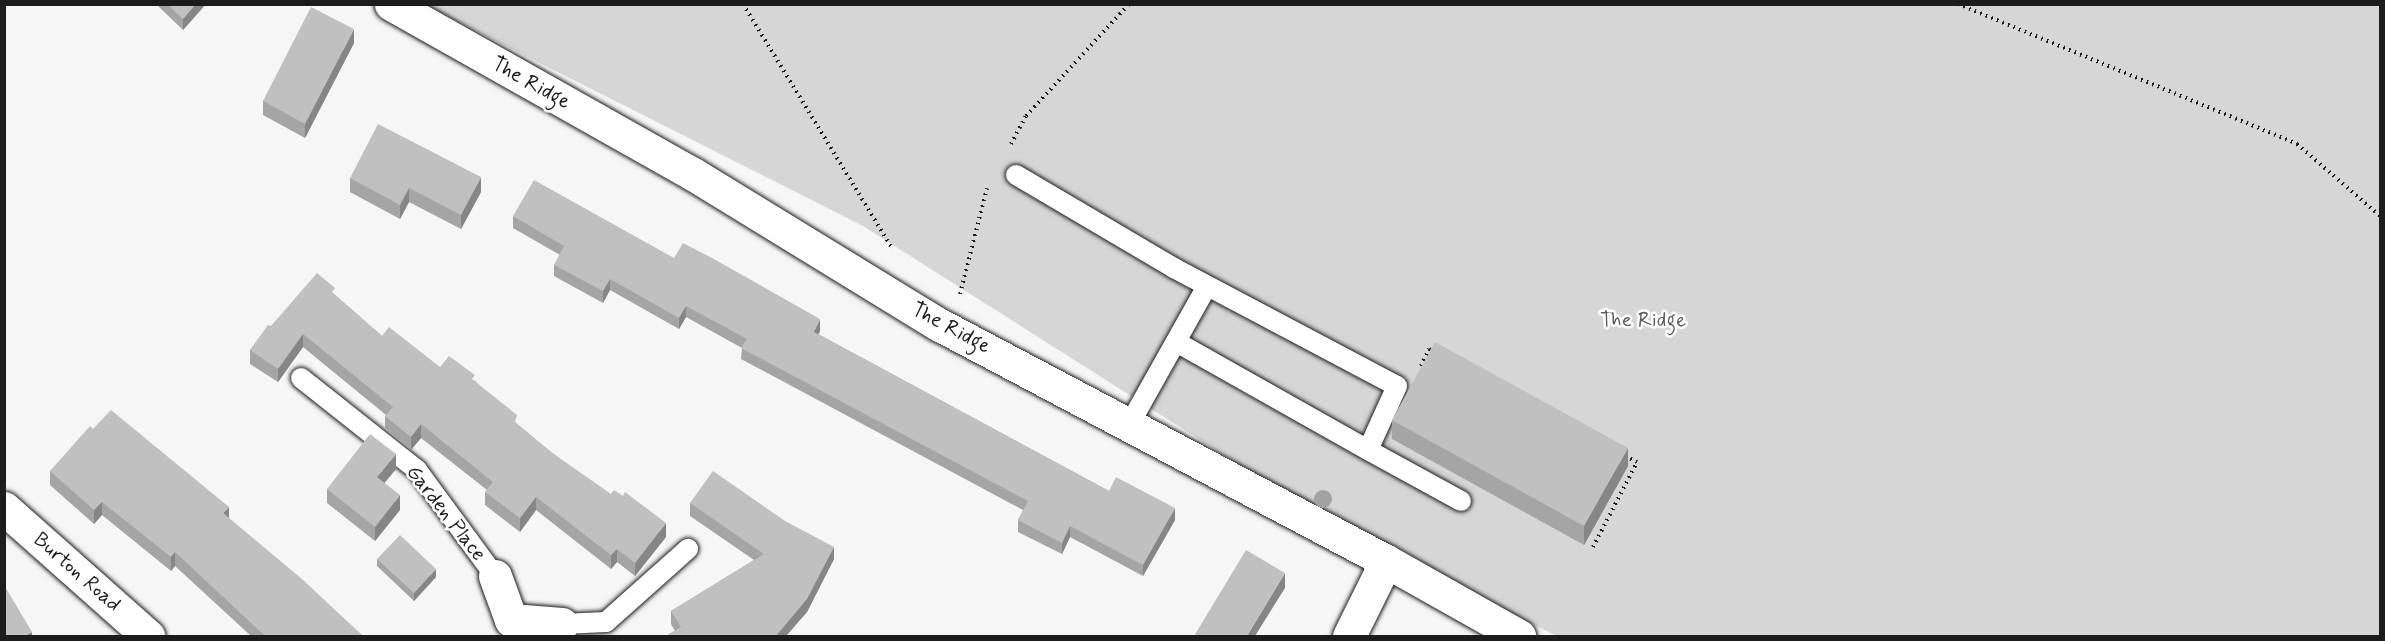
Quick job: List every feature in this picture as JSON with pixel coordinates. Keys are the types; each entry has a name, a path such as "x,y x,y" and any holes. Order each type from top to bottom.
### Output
{"street":[{"name":"The Ridge","path":"391,4 693,174 938,324 1386,561 1519,636"},
{"name":"Burton Road","path":"4,508 148,636"},
{"path":"1349,636 1386,561"},
{"name":"Garden Place","path":"495,576 504,628 562,624"}],"lane":[{"path":"1016,175 1207,286 1397,386 1368,450"},
{"path":"1129,425 1207,286"},
{"path":"1176,342 1461,501"},
{"name":"Garden Place","path":"300,378 417,470 495,576"},
{"name":"Garden Place","path":"562,624 606,622 688,549"}],"path":[{"path":"743,4 895,254"},
{"path":"1009,147 1026,116 1129,4"},
{"path":"1958,4 2297,144 2380,216"},
{"path":"938,324 960,295 992,179"},
{"path":"1397,386 1409,393 1429,349 1439,355"},
{"path":"1593,547 1636,462 1616,451"}],"green space":[{"name":"The Ridge","path":"425,5 2380,5 2380,636 1557,636 1350,535 863,226"}],"building":[{"path":"167,4 196,4 183,19"},
{"path":"311,7 354,29 305,124 263,101"},
{"path":"378,124 481,177 461,215 409,188 400,205 350,178"},
{"path":"534,180 674,258 683,243 712,258 820,319 814,332 1109,491 1116,477 1175,508 1143,565 1070,526 1062,543 1018,520 1028,501 741,348 747,339 686,306 679,318 610,279 603,291 554,265 564,246 513,216"},
{"path":"317,273 335,288 332,292 382,336 389,327 440,367 449,356 475,375 472,379 517,415 515,422 551,452 611,494 614,490 623,496 625,492 666,523 635,563 617,549 611,555 536,497 520,518 485,492 493,482 421,424 411,437 385,416 393,407 303,334 278,369 250,350 268,325 271,326"},
{"path":"1435,342 1628,448 1584,526 1392,420"},
{"path":"111,410 229,507 223,513 302,579 363,636 265,636 175,552 171,557 102,502 94,510 50,471 90,426 93,429"},
{"path":"370,434 396,454 377,477 400,495 375,527 327,489"},
{"path":"713,471 785,521 834,547 807,599 776,636 666,636 681,627 671,611 764,554 690,503"},
{"path":"400,535 436,569 414,593 377,559"},
{"path":"1246,550 1285,573 1247,636 1194,636"},
{"path":"4,585 32,632 24,636 4,636"}]}
